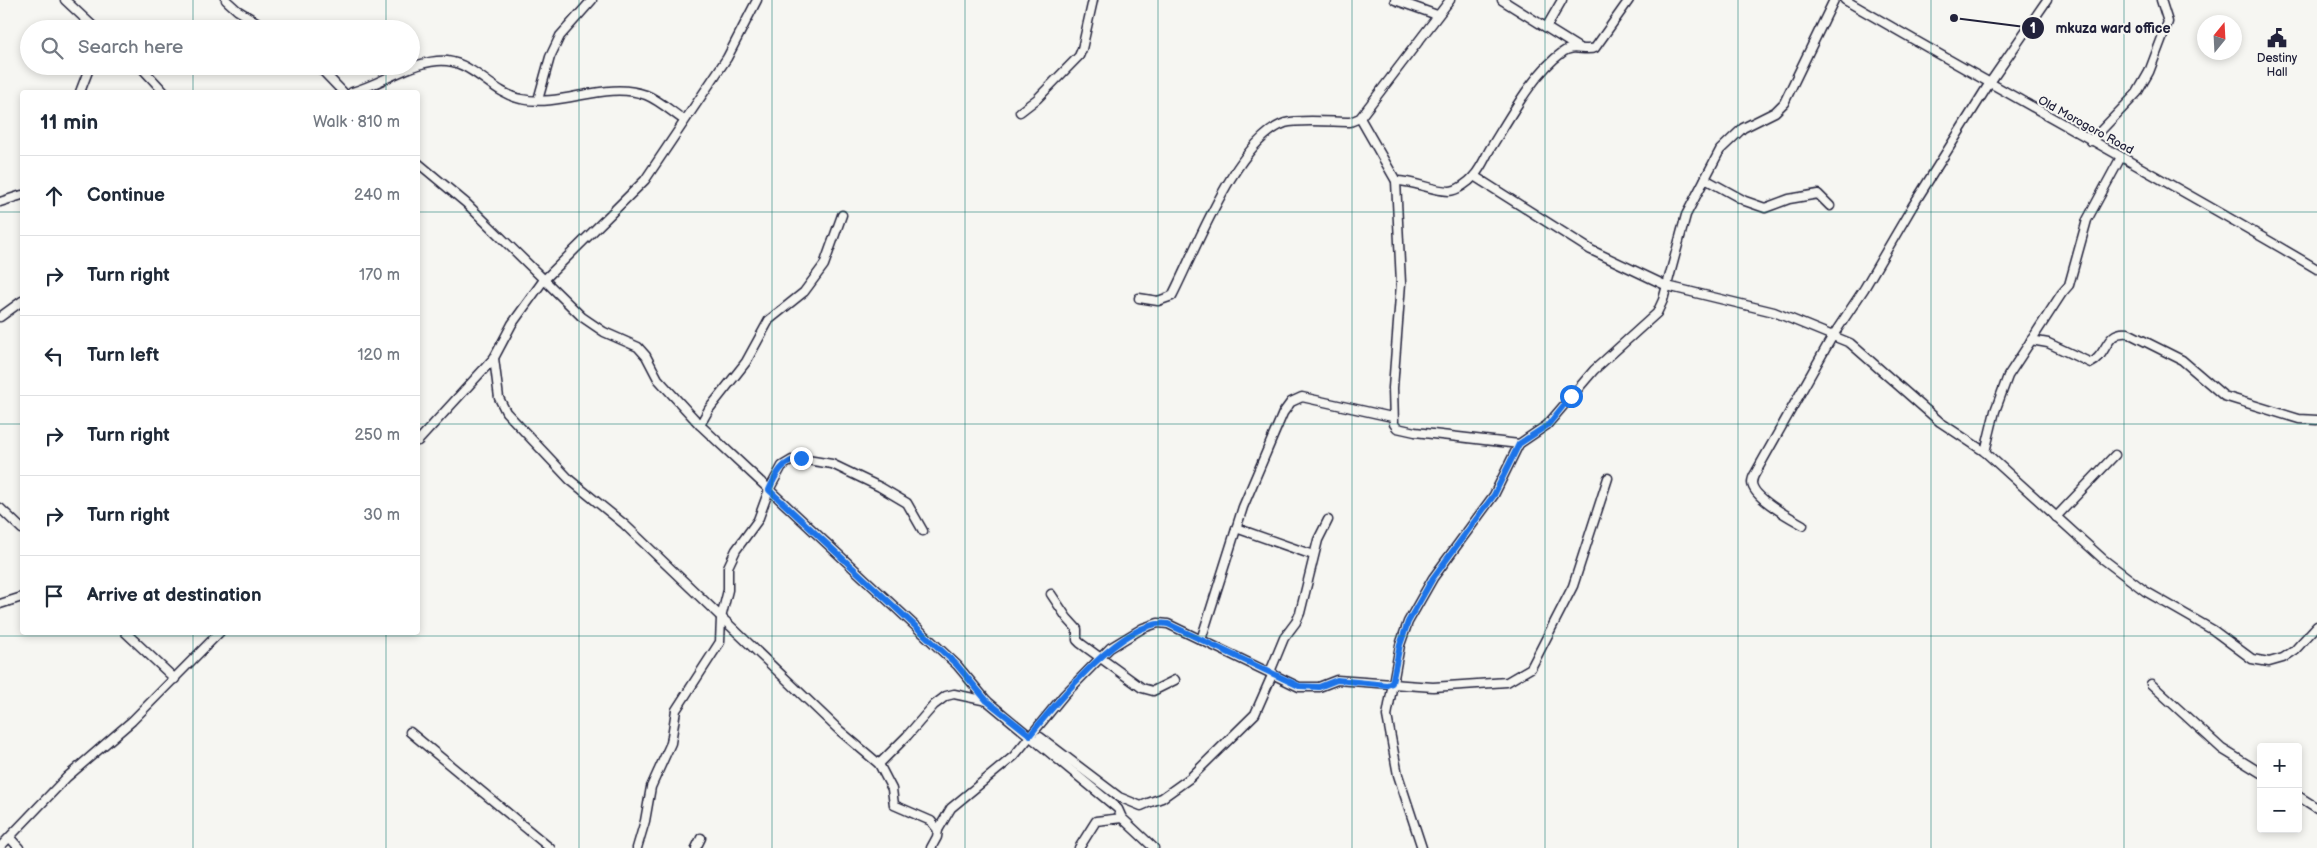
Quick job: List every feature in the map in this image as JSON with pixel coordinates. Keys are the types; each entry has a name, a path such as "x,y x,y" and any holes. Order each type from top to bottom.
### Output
{"street":[{"path":"65,0 86,20"},
{"path":"226,0 237,10 253,20"},
{"path":"538,100 550,57 560,36 592,0"},
{"path":"420,439 494,358 512,324 543,281 645,180 727,58 758,0"},
{"path":"1020,112 1037,99 1078,56 1082,49 1093,0"},
{"path":"1395,0 1437,15"},
{"path":"1138,298 1158,301 1172,296 1213,208 1241,163 1274,130 1286,123 1350,122 1360,118 1450,0"},
{"path":"1502,0 1547,26 1581,49"},
{"path":"1547,26 1562,0"},
{"path":"1396,181 1410,181 1449,191 1459,188 1474,176 1526,91 1564,51 1571,48 1588,51 1595,48 1629,0"},
{"path":"1422,848 1398,775 1387,716 1400,645 1417,605 1433,578 1494,495 1519,444 1548,425 1594,370 1657,313 1664,300 1686,215 1720,150 1732,136 1750,123 1775,112 1784,103 1834,0"},
{"name":"Old Morogoro Road","path":"1844,0 2317,269"},
{"path":"1803,525 1762,498 1752,482 1756,472 1832,337 1839,329 1912,207 1989,84 2047,0"},
{"path":"2091,141 2137,93 2149,72 2168,22 2161,0"},
{"path":"420,65 436,61 451,61 462,64 510,96 523,100 628,91 648,96 684,120"},
{"path":"81,90 87,75"},
{"path":"148,75 162,90"},
{"path":"327,75 341,90"},
{"path":"360,90 372,87 396,75"},
{"path":"1360,118 1396,181 1401,283 1392,417 1397,428 1415,432 1519,444"},
{"path":"1986,452 1995,411 2008,376 2069,285 2087,220 2121,157"},
{"path":"420,165 466,202 543,281 589,322 604,332 638,347 646,356 658,379 700,425 956,664 987,701 1082,768 1119,798 1141,806 1162,798 1190,778 1256,714 1284,638 1300,613 1313,555 1328,520"},
{"path":"1474,176 1590,250 1667,286 1774,312 1850,343"},
{"path":"1705,179 1745,201 1765,208 1789,199 1818,194 1830,206"},
{"path":"0,202 20,196"},
{"path":"700,425 709,409 746,362 769,320 804,292 824,265 842,215"},
{"path":"0,317 20,303"},
{"path":"1839,329 1850,343 1940,422 1986,452 2103,559 2145,591 2212,630 2252,659 2269,662 2283,658 2295,650 2317,626"},
{"path":"2031,340 2048,343 2091,363 2098,358 2112,336 2121,332 2128,333 2182,360 2224,396 2299,419 2317,420"},
{"path":"494,358 499,398 506,412 570,480 624,524 839,730 879,764 892,789 894,804 931,821 938,830"},
{"path":"1201,640 1236,528 1274,432 1291,402 1302,397 1392,417"},
{"path":"2056,517 2114,455"},
{"path":"637,848 645,821 651,787 671,744 676,710 717,650 720,642 721,618 728,590 728,567 736,550 758,520 769,490 782,466 792,460 814,460 832,464 880,487 907,503 923,531"},
{"path":"931,848 950,808 1014,756 1064,695 1110,648 1142,628 1158,622 1168,624 1299,686 1312,688 1337,680 1433,687 1507,682 1531,668 1573,586 1608,478"},
{"path":"0,508 20,527"},
{"path":"1236,528 1313,555"},
{"path":"1051,594 1077,629 1076,640 1150,692 1175,680"},
{"path":"0,604 20,599"},
{"path":"128,635 175,679"},
{"path":"0,847 66,777 132,722 216,635"},
{"path":"2151,684 2222,749 2257,771"},
{"path":"879,764 934,705 946,696 954,694 987,701"},
{"path":"410,732 550,848"},
{"path":"1032,734 1118,809 1122,818 1154,848"},
{"path":"2302,799 2317,808"},
{"path":"1079,848 1096,821 1122,818"},
{"path":"10,838 19,848"},
{"path":"696,848 701,838"}],"place":[{"name":"mkuza ward office","path":"1954,18"},
{"name":"Destiny Hall","path":"2277,38"}],"route":[{"path":"801,458 792,460 782,466 769,490 956,664 987,701 1030,735 1064,695 1110,648 1142,628 1158,622 1168,624 1299,686 1319,687 1337,680 1387,685 1392,683 1400,645 1408,622 1433,578 1494,495 1519,444 1548,425 1571,396"}]}
